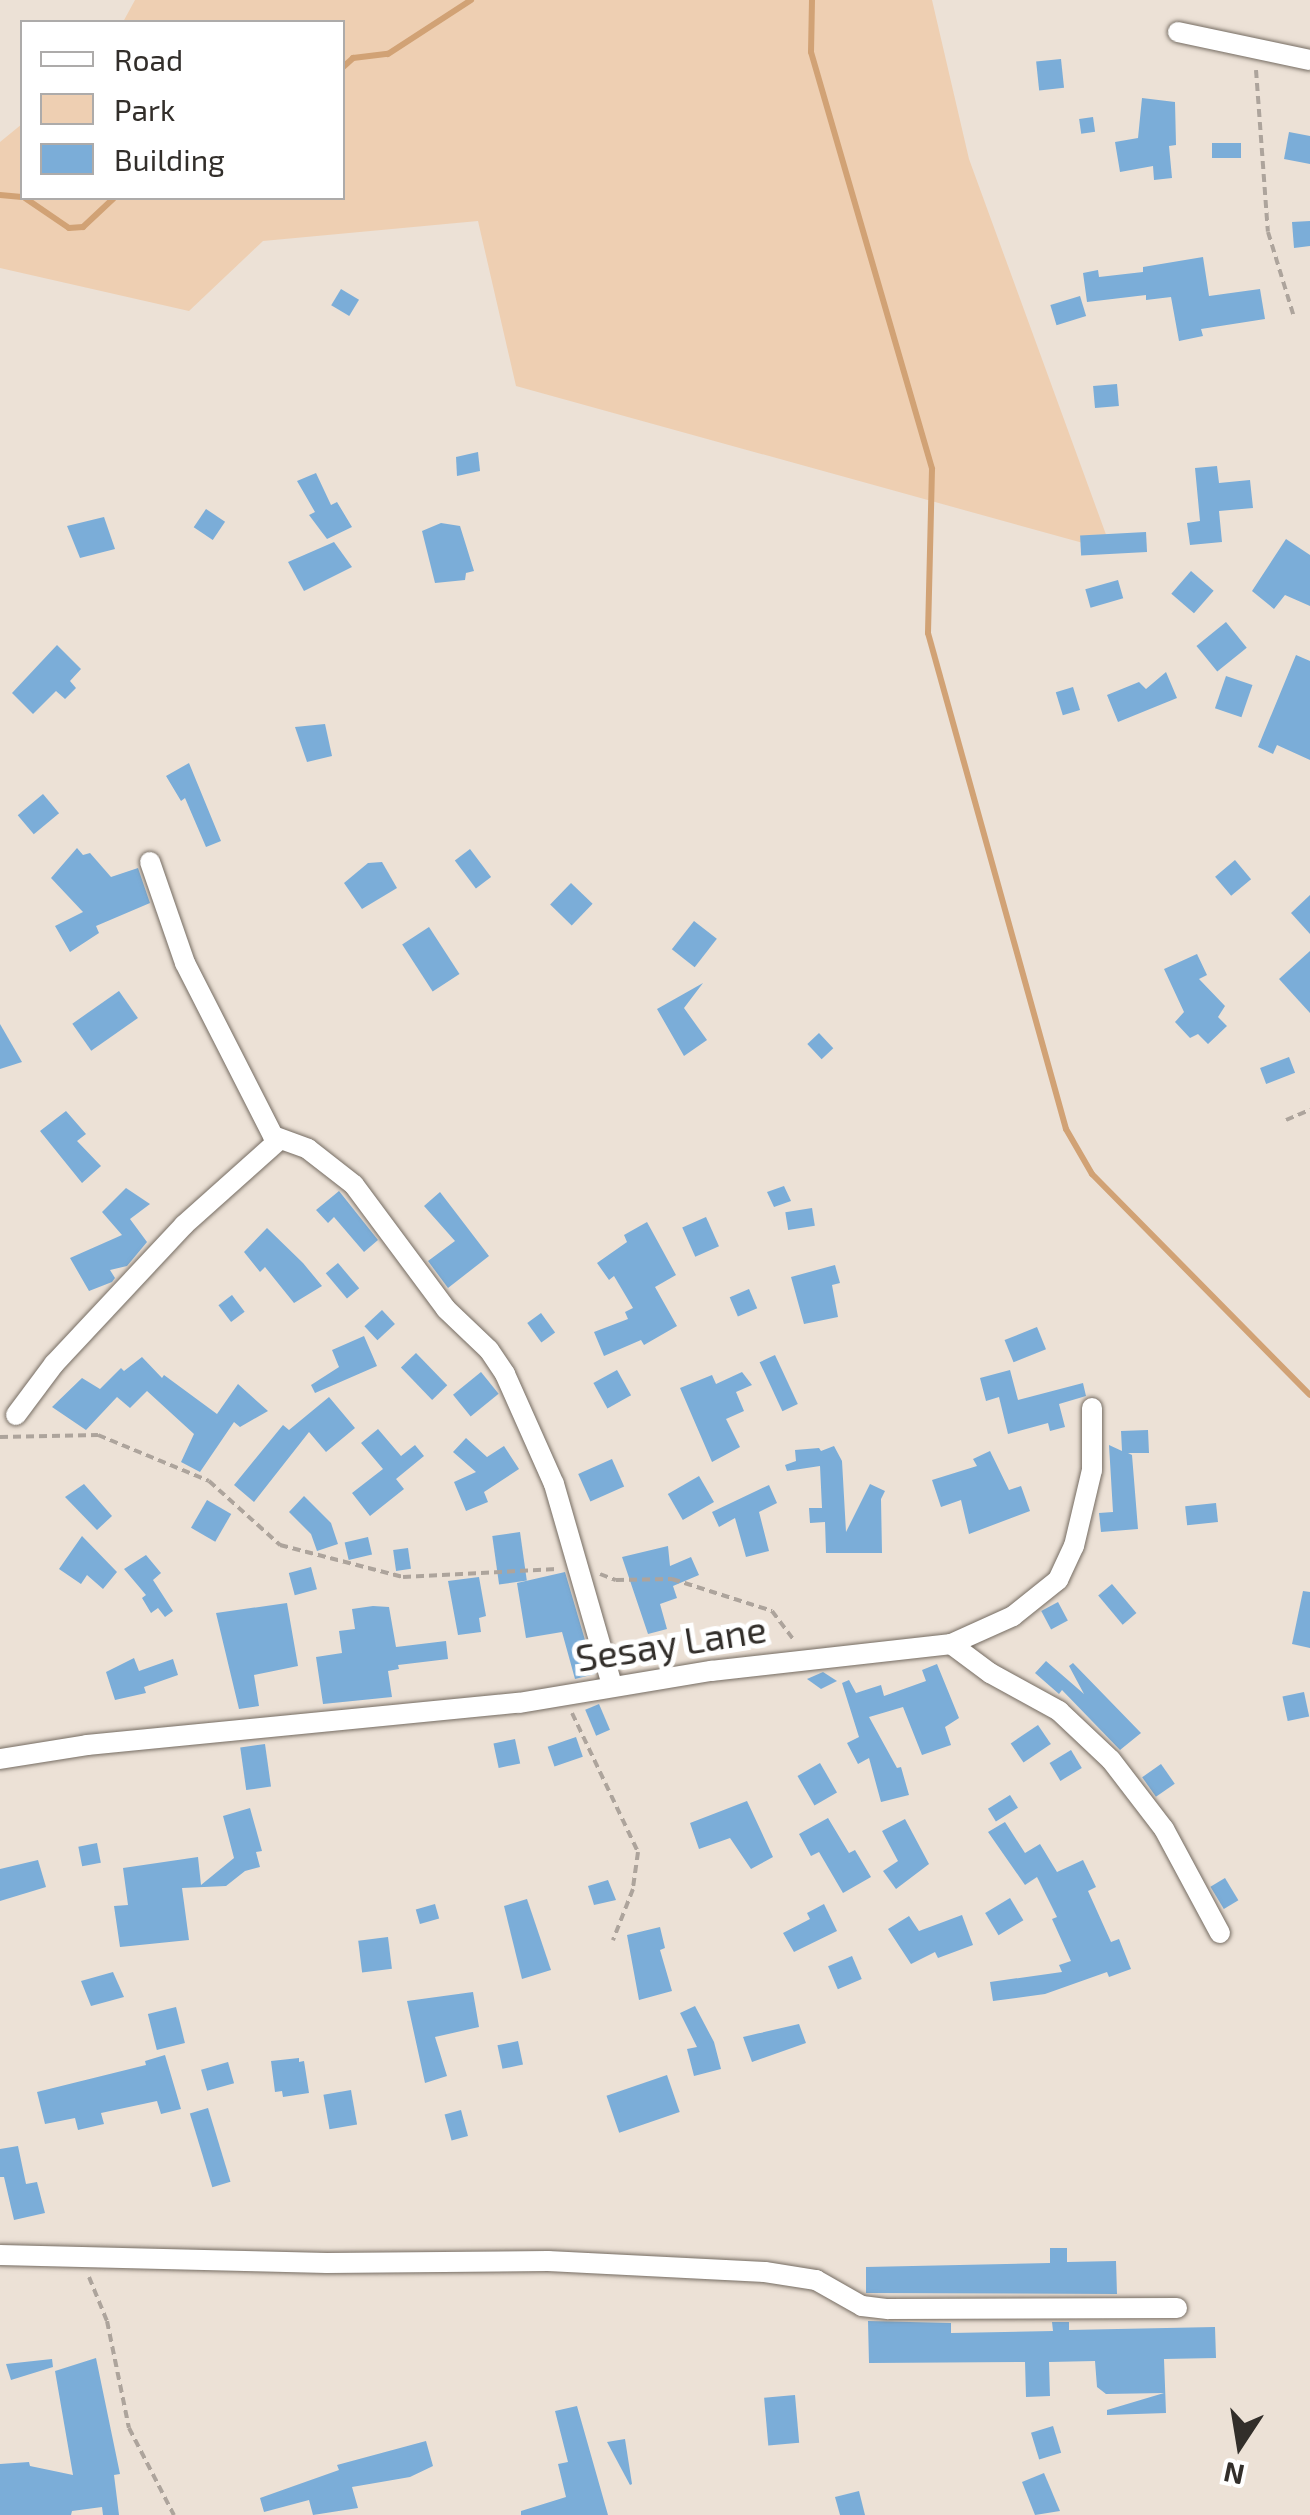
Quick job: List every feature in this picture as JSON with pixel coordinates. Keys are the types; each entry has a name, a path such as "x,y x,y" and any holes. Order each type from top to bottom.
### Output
{"street":[{"path":"1178,32 1310,60"},
{"path":"150,862 185,963 278,1140 308,1149 354,1185 446,1309 489,1350 505,1374 529,1435 549,1470 581,1568 612,1685"},
{"path":"16,1415 54,1364 184,1225 278,1140"},
{"name":"Sesay Lane","path":"0,1759 88,1745 564,1695 807,1658 951,1644 1012,1616 1058,1580 1074,1546 1092,1470 1092,1408"},
{"path":"951,1644 990,1673 1058,1711 1111,1760 1164,1830 1220,1934"},
{"path":"0,2255 327,2263 548,2261 765,2272 816,2280 862,2306 888,2308 1177,2308"}],"path":[{"path":"1255,50 1268,232 1293,314"},
{"path":"1286,1120 1310,1110"},
{"path":"0,1437 98,1434 209,1481 280,1545 403,1576 581,1568 616,1580 672,1579 772,1611 807,1658"},
{"path":"564,1695 638,1852 633,1888 613,1940"},
{"path":"80,2257 107,2321 128,2428 174,2515"}],"green space":[{"path":"135,0 932,0 969,159 1112,551 516,386 478,221 263,241 189,311 0,268 0,142 20,126 20,200 345,200 345,20 124,20"}],"building":[{"path":"1061,59 1064,88 1039,90 1036,62"},
{"path":"1142,98 1175,102 1176,145 1169,146 1172,178 1154,180 1153,166 1120,172 1115,142 1138,138"},
{"path":"1093,117 1095,132 1081,134 1079,119"},
{"path":"1289,132 1310,136 1310,164 1284,159"},
{"path":"1212,143 1241,143 1241,158 1212,158"},
{"path":"1310,221 1310,246 1294,248 1292,222"},
{"path":"1203,257 1209,296 1260,289 1265,319 1201,329 1203,336 1179,341 1171,297 1146,300 1146,295 1087,302 1083,273 1098,270 1099,277 1143,272 1143,267"},
{"path":"341,289 359,300 349,316 331,305"},
{"path":"1080,296 1086,316 1056,325 1050,305"},
{"path":"1117,384 1119,406 1095,408 1093,386"},
{"path":"478,452 480,471 457,476 456,457"},
{"path":"1217,466 1219,483 1250,480 1253,508 1219,511 1222,542 1190,545 1187,523 1200,521 1195,468"},
{"path":"316,473 331,505 337,502 352,527 327,539 309,515 315,512 297,481"},
{"path":"206,509 225,522 213,540 194,527"},
{"path":"104,517 115,549 80,558 67,526"},
{"path":"441,523 460,526 474,571 466,573 465,580 435,583 422,531"},
{"path":"1146,532 1147,552 1081,555 1080,535"},
{"path":"1286,539 1310,555 1310,606 1285,595 1274,609 1252,591"},
{"path":"334,542 352,567 304,591 288,562"},
{"path":"1191,571 1214,591 1194,613 1171,594"},
{"path":"1118,580 1123,598 1091,608 1085,589"},
{"path":"1226,622 1247,648 1217,672 1196,646"},
{"path":"57,645 81,669 70,681 76,688 65,699 56,691 33,714 12,693"},
{"path":"1296,655 1310,661 1310,760 1277,745 1273,754 1258,747"},
{"path":"1166,672 1177,698 1118,722 1107,695 1139,682 1146,689"},
{"path":"1226,676 1252,685 1241,717 1215,708"},
{"path":"1073,687 1080,710 1063,715 1056,692"},
{"path":"325,724 332,756 307,762 295,727"},
{"path":"189,763 221,841 206,847 185,798 181,801 166,776"},
{"path":"43,794 59,813 34,834 18,815"},
{"path":"77,848 83,855 90,853 111,877 138,868 150,903 96,926 99,933 70,952 55,926 83,912 51,878"},
{"path":"470,849 491,877 476,888 455,860"},
{"path":"1235,860 1251,879 1231,896 1215,877"},
{"path":"382,862 397,888 362,909 344,883 368,863"},
{"path":"571,883 593,904 572,925 550,905"},
{"path":"1310,895 1310,934 1291,913"},
{"path":"694,921 717,939 695,967 672,949"},
{"path":"429,927 459,974 433,991 402,944"},
{"path":"1310,951 1310,1013 1279,979"},
{"path":"1197,954 1207,975 1199,979 1225,1006 1218,1017 1227,1026 1208,1044 1198,1034 1190,1038 1175,1022 1184,1012 1164,969"},
{"path":"703,983 684,1008 707,1040 684,1056 657,1009"},
{"path":"119,991 138,1018 91,1051 72,1024"},
{"path":"0,1024 22,1062 0,1069"},
{"path":"819,1033 833,1048 822,1059 807,1044"},
{"path":"1289,1057 1295,1073 1266,1084 1260,1068"},
{"path":"66,1111 86,1134 77,1141 101,1166 82,1183 40,1131"},
{"path":"784,1186 791,1201 774,1207 767,1192"},
{"path":"126,1188 150,1204 130,1219 147,1242 127,1266 110,1270 115,1278 112,1282 89,1291 70,1258 122,1235 102,1212"},
{"path":"339,1191 378,1240 364,1252 334,1217 328,1223 316,1210"},
{"path":"440,1192 489,1256 448,1288 428,1261 455,1241 424,1206"},
{"path":"812,1208 815,1226 788,1230 785,1212"},
{"path":"706,1217 719,1246 695,1257 682,1228"},
{"path":"647,1222 676,1275 655,1287 677,1326 644,1345 641,1340 604,1356 594,1332 628,1319 625,1312 633,1308 614,1276 609,1280 597,1263 627,1242 624,1235"},
{"path":"267,1228 322,1286 294,1303 265,1267 260,1272 244,1252"},
{"path":"338,1263 359,1288 347,1299 326,1273"},
{"path":"835,1265 840,1283 832,1285 838,1317 804,1324 791,1277"},
{"path":"749,1289 757,1308 738,1317 730,1297"},
{"path":"232,1295 245,1312 231,1322 218,1305"},
{"path":"382,1310 395,1324 377,1340 364,1326"},
{"path":"541,1313 555,1332 541,1342 527,1323"},
{"path":"1037,1327 1046,1349 1014,1362 1005,1340"},
{"path":"364,1336 377,1366 315,1393 311,1385 339,1367 332,1350"},
{"path":"416,1353 447,1385 432,1400 401,1368"},
{"path":"775,1355 798,1404 782,1411 760,1362"},
{"path":"142,1357 162,1378 164,1375 217,1414 238,1384 268,1411 240,1427 234,1422 200,1472 181,1462 194,1434 147,1391 130,1408 117,1397 86,1430 52,1407 82,1378 100,1389 121,1368 124,1371"},
{"path":"617,1370 631,1395 607,1408 593,1383"},
{"path":"1010,1370 1018,1400 1083,1383 1086,1396 1059,1404 1065,1427 1050,1431 1048,1423 1008,1434 999,1397 986,1401 980,1378"},
{"path":"481,1372 499,1394 471,1416 453,1395"},
{"path":"742,1372 752,1385 736,1392 744,1411 726,1419 740,1447 712,1462 680,1388 712,1375 716,1384"},
{"path":"329,1397 355,1428 326,1452 309,1432 254,1502 234,1485 283,1425 289,1430"},
{"path":"378,1429 401,1456 415,1445 424,1456 396,1479 404,1489 370,1516 352,1493 383,1469 361,1443"},
{"path":"1148,1430 1149,1453 1128,1453 1132,1455 1138,1529 1101,1532 1099,1513 1113,1512 1109,1445 1122,1451 1121,1431"},
{"path":"466,1438 487,1457 504,1446 519,1469 484,1492 488,1502 466,1511 454,1482 476,1472 453,1452"},
{"path":"834,1446 842,1461 846,1532 870,1484 885,1491 881,1499 882,1553 826,1553 825,1522 810,1523 809,1508 822,1508 820,1466 787,1471 785,1465 796,1461 795,1450 821,1451"},
{"path":"990,1451 1009,1490 1021,1486 1030,1511 969,1534 961,1500 941,1507 932,1480 977,1466 973,1459"},
{"path":"612,1459 624,1486 590,1501 578,1474"},
{"path":"699,1476 714,1502 683,1520 668,1494"},
{"path":"84,1484 112,1516 97,1530 65,1497"},
{"path":"769,1485 777,1503 759,1512 769,1551 746,1557 735,1518 719,1527 712,1512"},
{"path":"304,1496 331,1523 338,1544 317,1551 311,1534 289,1512"},
{"path":"207,1500 231,1514 215,1542 191,1528"},
{"path":"1216,1503 1218,1522 1187,1525 1185,1506"},
{"path":"520,1532 527,1581 499,1584 492,1536"},
{"path":"82,1536 117,1572 103,1589 87,1575 81,1584 59,1569"},
{"path":"368,1537 372,1555 349,1560 345,1542"},
{"path":"668,1546 670,1566 691,1557 699,1575 673,1586 677,1598 660,1604 667,1629 648,1634 622,1557"},
{"path":"408,1548 411,1569 396,1571 393,1550"},
{"path":"146,1555 161,1573 153,1580 173,1611 165,1617 158,1608 151,1613 142,1598 146,1595 124,1569"},
{"path":"311,1567 317,1589 295,1595 289,1573"},
{"path":"565,1572 595,1674 575,1679 562,1632 526,1638 517,1583"},
{"path":"479,1577 486,1616 479,1618 481,1632 458,1635 448,1581"},
{"path":"1112,1584 1136,1613 1123,1625 1098,1596"},
{"path":"1303,1591 1310,1592 1310,1648 1292,1644"},
{"path":"1058,1602 1068,1621 1051,1629 1041,1611"},
{"path":"287,1603 298,1666 254,1675 259,1706 239,1709 216,1613"},
{"path":"389,1607 396,1647 446,1641 448,1659 398,1665 399,1669 388,1671 392,1697 323,1704 316,1657 342,1653 339,1631 355,1629 352,1609"},
{"path":"134,1658 139,1671 173,1659 178,1675 144,1687 146,1693 115,1700 106,1672"},
{"path":"1046,1661 1084,1694 1069,1666 1073,1663 1141,1733 1120,1750 1062,1690 1059,1694 1035,1673"},
{"path":"937,1664 959,1718 945,1727 951,1745 922,1755 903,1707 869,1717 897,1768 901,1767 909,1795 881,1802 869,1758 858,1764 847,1743 859,1737 842,1683 849,1680 856,1693 881,1685 884,1696 926,1681 922,1670"},
{"path":"823,1672 837,1681 821,1689 807,1679"},
{"path":"1304,1692 1309,1716 1288,1721 1282,1697"},
{"path":"599,1704 610,1730 596,1736 585,1710"},
{"path":"1038,1725 1051,1744 1024,1763 1011,1743"},
{"path":"576,1737 583,1757 554,1767 548,1747"},
{"path":"515,1739 520,1763 499,1768 493,1744"},
{"path":"265,1744 271,1787 246,1790 240,1747"},
{"path":"1071,1750 1082,1768 1060,1781 1050,1763"},
{"path":"820,1763 837,1792 814,1805 797,1776"},
{"path":"1161,1764 1175,1784 1156,1797 1142,1777"},
{"path":"1010,1795 1018,1808 996,1821 988,1809"},
{"path":"747,1801 773,1857 751,1869 730,1838 699,1849 690,1823"},
{"path":"250,1808 262,1851 256,1852 260,1867 245,1871 226,1886 182,1888 189,1940 120,1947 114,1906 128,1905 123,1868 198,1857 201,1885 234,1858 223,1816"},
{"path":"828,1818 849,1853 855,1850 871,1877 843,1893 819,1852 811,1856 799,1834"},
{"path":"905,1819 929,1864 896,1889 883,1871 898,1861 882,1831"},
{"path":"1005,1822 1025,1853 1040,1844 1057,1872 1083,1860 1096,1887 1088,1891 1111,1942 1119,1939 1131,1969 1109,1977 1107,1972 1045,1994 993,2001 990,1982 1062,1972 1059,1965 1071,1961 1052,1919 1057,1917 1037,1877 1025,1885 988,1832"},
{"path":"97,1843 101,1863 82,1866 78,1847"},
{"path":"38,1860 46,1887 0,1901 0,1869"},
{"path":"1225,1878 1238,1900 1224,1909 1210,1887"},
{"path":"608,1880 616,1900 594,1905 588,1886"},
{"path":"1010,1898 1023,1920 999,1935 985,1913"},
{"path":"527,1899 551,1970 522,1979 504,1906"},
{"path":"435,1904 439,1918 420,1924 416,1910"},
{"path":"824,1904 837,1931 794,1952 783,1933 810,1919 807,1913"},
{"path":"962,1915 973,1945 938,1958 935,1952 911,1964 888,1929 909,1916 919,1931"},
{"path":"660,1927 665,1948 660,1950 672,1991 639,2000 627,1935"},
{"path":"388,1937 392,1969 362,1972 358,1941"},
{"path":"852,1956 862,1979 838,1989 828,1966"},
{"path":"113,1972 124,1997 91,2006 81,1981"},
{"path":"473,1992 479,2027 435,2037 447,2076 425,2083 407,2001"},
{"path":"695,2006 714,2042 721,2069 694,2076 687,2049 697,2047 680,2013"},
{"path":"176,2007 185,2043 157,2050 148,2014"},
{"path":"799,2024 806,2043 752,2062 743,2037"},
{"path":"518,2041 523,2064 502,2069 497,2045"},
{"path":"165,2055 181,2109 161,2114 157,2101 101,2113 104,2124 78,2130 75,2118 45,2124 37,2092 146,2065 145,2061"},
{"path":"299,2058 299,2062 304,2061 309,2093 283,2097 282,2091 275,2092 271,2061"},
{"path":"228,2062 234,2083 207,2091 201,2070"},
{"path":"667,2075 680,2112 619,2133 606,2096"},
{"path":"351,2090 357,2124 330,2129 323,2095"},
{"path":"208,2108 231,2182 212,2187 190,2114"},
{"path":"461,2110 468,2136 452,2140 445,2114"},
{"path":"18,2146 26,2184 37,2182 45,2213 14,2220 4,2177 0,2177 0,2149"},
{"path":"1050,2248 1067,2248 1067,2262 1116,2261 1117,2294 866,2293 866,2267 1050,2263"},
{"path":"868,2321 951,2323 951,2333 1053,2331 1052,2322 1069,2322 1069,2330 1215,2327 1216,2358 1164,2359 1166,2413 1107,2415 1107,2410 1164,2393 1106,2394 1097,2387 1095,2361 1049,2362 1050,2396 1026,2397 1025,2362 869,2363"},
{"path":"96,2358 120,2474 114,2475 119,2515 103,2515 102,2507 72,2511 71,2515 0,2515 0,2464 29,2462 30,2466 73,2475 55,2371"},
{"path":"52,2359 53,2367 11,2380 6,2364"},
{"path":"795,2395 799,2443 768,2446 764,2398"},
{"path":"577,2406 608,2515 521,2515 521,2511 566,2497 558,2464 568,2462 555,2411"},
{"path":"1053,2426 1061,2453 1039,2460 1031,2433"},
{"path":"625,2439 632,2484 630,2485 607,2442"},
{"path":"426,2441 433,2466 410,2477 352,2487 358,2508 313,2515 309,2500 264,2512 260,2498 339,2470 337,2465"},
{"path":"1044,2473 1060,2511 1035,2515 1022,2482"},
{"path":"859,2491 865,2515 840,2515 835,2497"}],"waterway":[{"path":"345,65 353,58 388,54 471,0"},
{"path":"812,0 811,52 932,469 928,633 1066,1129 1092,1174 1310,1395"},
{"path":"0,195 20,197"},
{"path":"28,200 69,228 83,227 112,200"}]}
